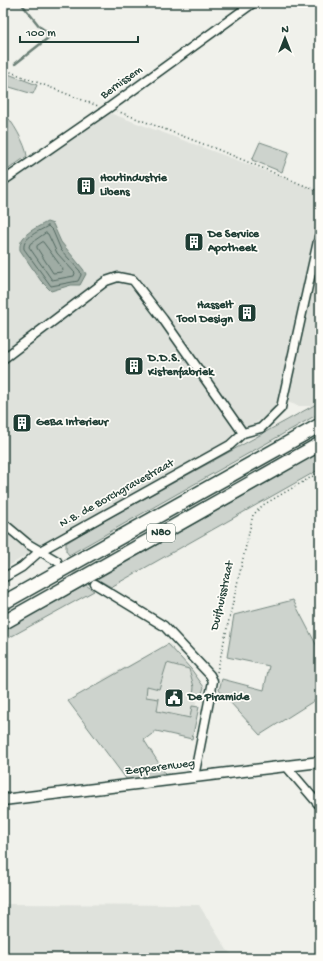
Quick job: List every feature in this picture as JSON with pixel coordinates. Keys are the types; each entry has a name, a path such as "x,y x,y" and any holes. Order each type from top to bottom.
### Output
{"highway":[{"name":"N80","path":"3,603 320,425"},
{"name":"N80","path":"3,623 320,444"}],"street":[{"name":"Bernissem","path":"3,181 107,109 252,3"},
{"name":"N.B. de Borchgravestraat","path":"3,578 22,567 40,550 230,445 243,433 261,428 281,408 320,232"},
{"path":"3,359 106,281 118,277 133,280 172,332 243,433"},
{"path":"3,523 28,544 57,560"},
{"path":"95,584 164,626 210,675 213,681 194,777"},
{"name":"Zepperenweg","path":"3,800 320,762"},
{"path":"286,766 320,806"}],"path":[{"path":"3,69 219,150 320,192"},
{"name":"Duifhuisstraat","path":"213,681 222,653 253,515 263,505 320,472"}],"shaded area":[{"path":"3,72 37,85 33,94 3,85"},
{"path":"3,112 18,133 27,156 3,173"},
{"path":"107,112 320,191 320,402 311,406 299,406 287,402 233,438 43,544 3,570 3,361 93,285 3,353 3,184"},
{"path":"260,142 289,152 282,172 252,160"},
{"path":"320,402 320,413 69,555 66,551 66,543 91,528"},
{"path":"320,452 320,469 111,587 97,579"},
{"path":"86,585 94,591 3,641 3,631"},
{"path":"293,600 320,652 320,697 260,735 219,690 222,679 264,690 269,666 227,657 234,615"},
{"path":"168,644 191,669 204,687 201,697 193,696 194,687 189,669 167,663 159,689 147,686 146,697 159,699 157,711 190,718 192,706 199,707 192,739 156,731 144,740 165,773 127,780 68,701"},
{"path":"170,644 200,683 189,739 156,730 144,740 102,679"},
{"path":"3,904 199,905 227,950 236,958 3,958"}],"water":[{"path":"47,222 53,224 61,242 86,274 80,285 71,285 51,291 41,281 20,250 20,245 25,236"}],"waterway":[{"path":"15,64 48,38 46,31 40,27 21,3"}],"tunnel":[{"path":"64,565 95,584"}],"place":[{"name":"Houtindustrie Libens","path":"86,186"},
{"name":"De Service Apotheek","path":"194,242"},
{"name":"Hasselt Tool Design","path":"247,313"},
{"name":"D.D.S. Kistenfabriek","path":"134,366"},
{"name":"GeBa Interieur","path":"22,423"},
{"name":"De Piramide","path":"174,698"}]}
